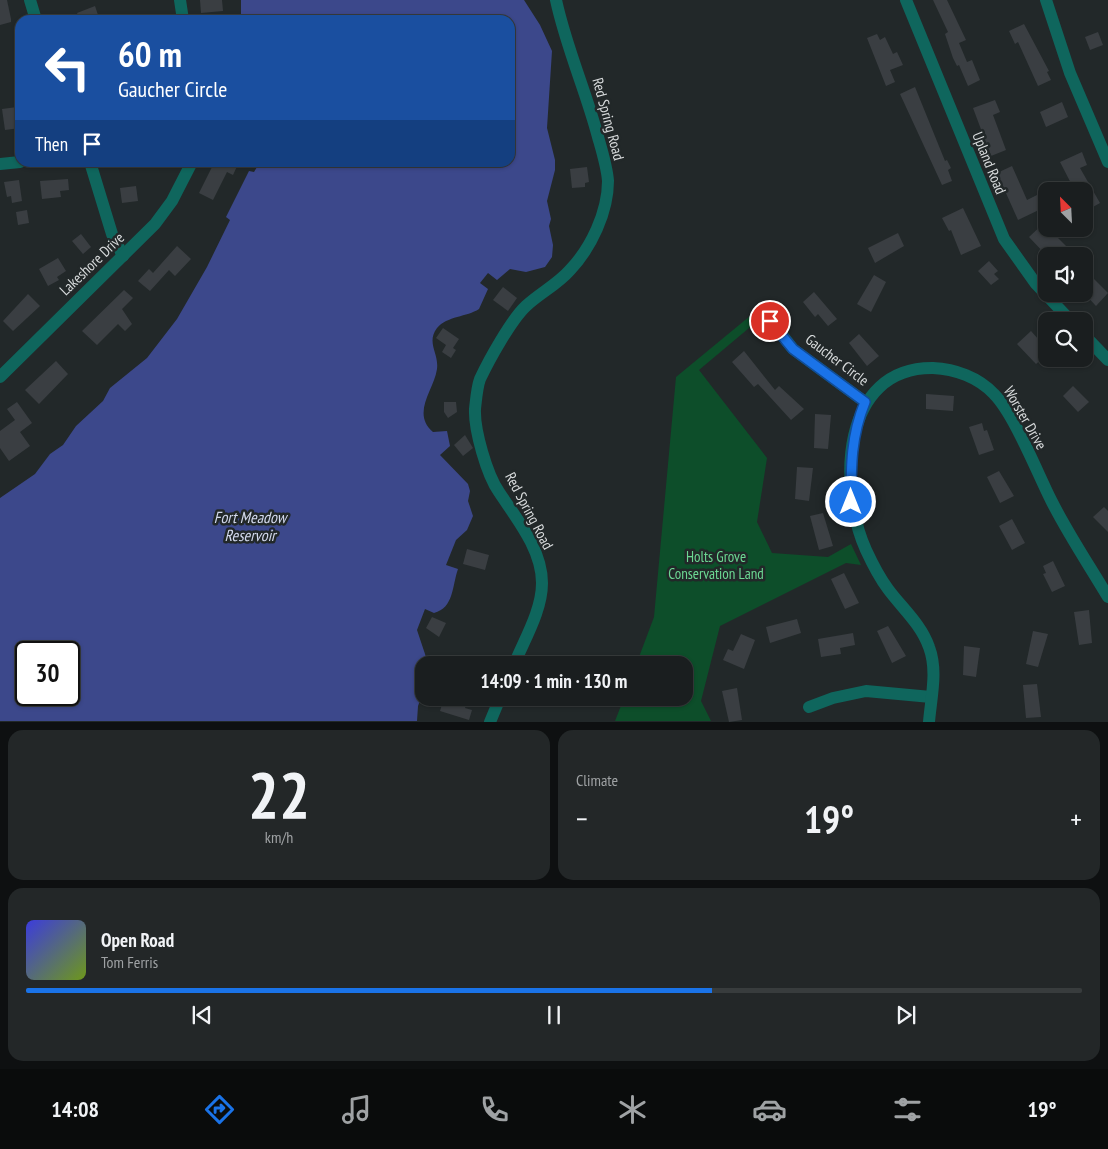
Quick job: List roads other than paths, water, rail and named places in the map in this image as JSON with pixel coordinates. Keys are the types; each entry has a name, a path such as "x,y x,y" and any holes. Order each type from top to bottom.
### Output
{"street":[{"path":"30,0 34,15"},
{"path":"180,0 182,15"},
{"name":"Red Spring Road","path":"518,656 530,627 542,584 540,569 530,541 515,513 498,491 481,445 475,411 480,381 515,318 526,306 570,270 585,250 605,207 608,181 591,110 568,50 556,0"},
{"name":"Upland Road","path":"906,0 1004,239 1036,284 1062,312"},
{"path":"1046,0 1070,73 1108,162"},
{"path":"0,164 15,162"},
{"path":"92,167 110,228 123,256"},
{"name":"Lakeshore Drive","path":"2,371 123,256 164,213 189,167"},
{"name":"Gaucher Circle","path":"770,321 793,349 865,402"},
{"path":"1093,344 1108,360"},
{"name":"Worster Drive","path":"929,722 934,673 929,646 922,630 888,589 876,569 856,526 851,502 852,451 856,425 865,402 878,388 911,371 944,368 979,381 995,394 1010,419 1067,532 1108,597"},
{"path":"809,707 833,698 866,691 931,697"},
{"path":"490,722 497,706"}],"water":[{"name":"Fort Meadow Reservoir","path":"241,0 524,0 540,25 552,51 547,128 555,160 555,170 547,201 551,219 549,226 553,245 552,257 545,267 526,272 510,269 497,280 488,273 480,283 488,289 479,309 446,321 434,333 433,343 437,369 426,401 424,417 427,425 433,432 447,431 450,446 440,455 468,484 470,491 468,501 473,516 467,530 456,540 446,565 458,569 449,601 441,610 434,613 425,609 417,630 426,656 415,656 415,706 418,706 417,721 0,721 0,498 35,474 50,454 63,445 76,426 103,401 110,388 147,358 177,319 207,267 230,220 226,217 249,171 254,172 257,167 515,167 515,15 241,15"}],"park label":[{"name":"Holts Grove Conservation Land","path":"716,566"}]}
